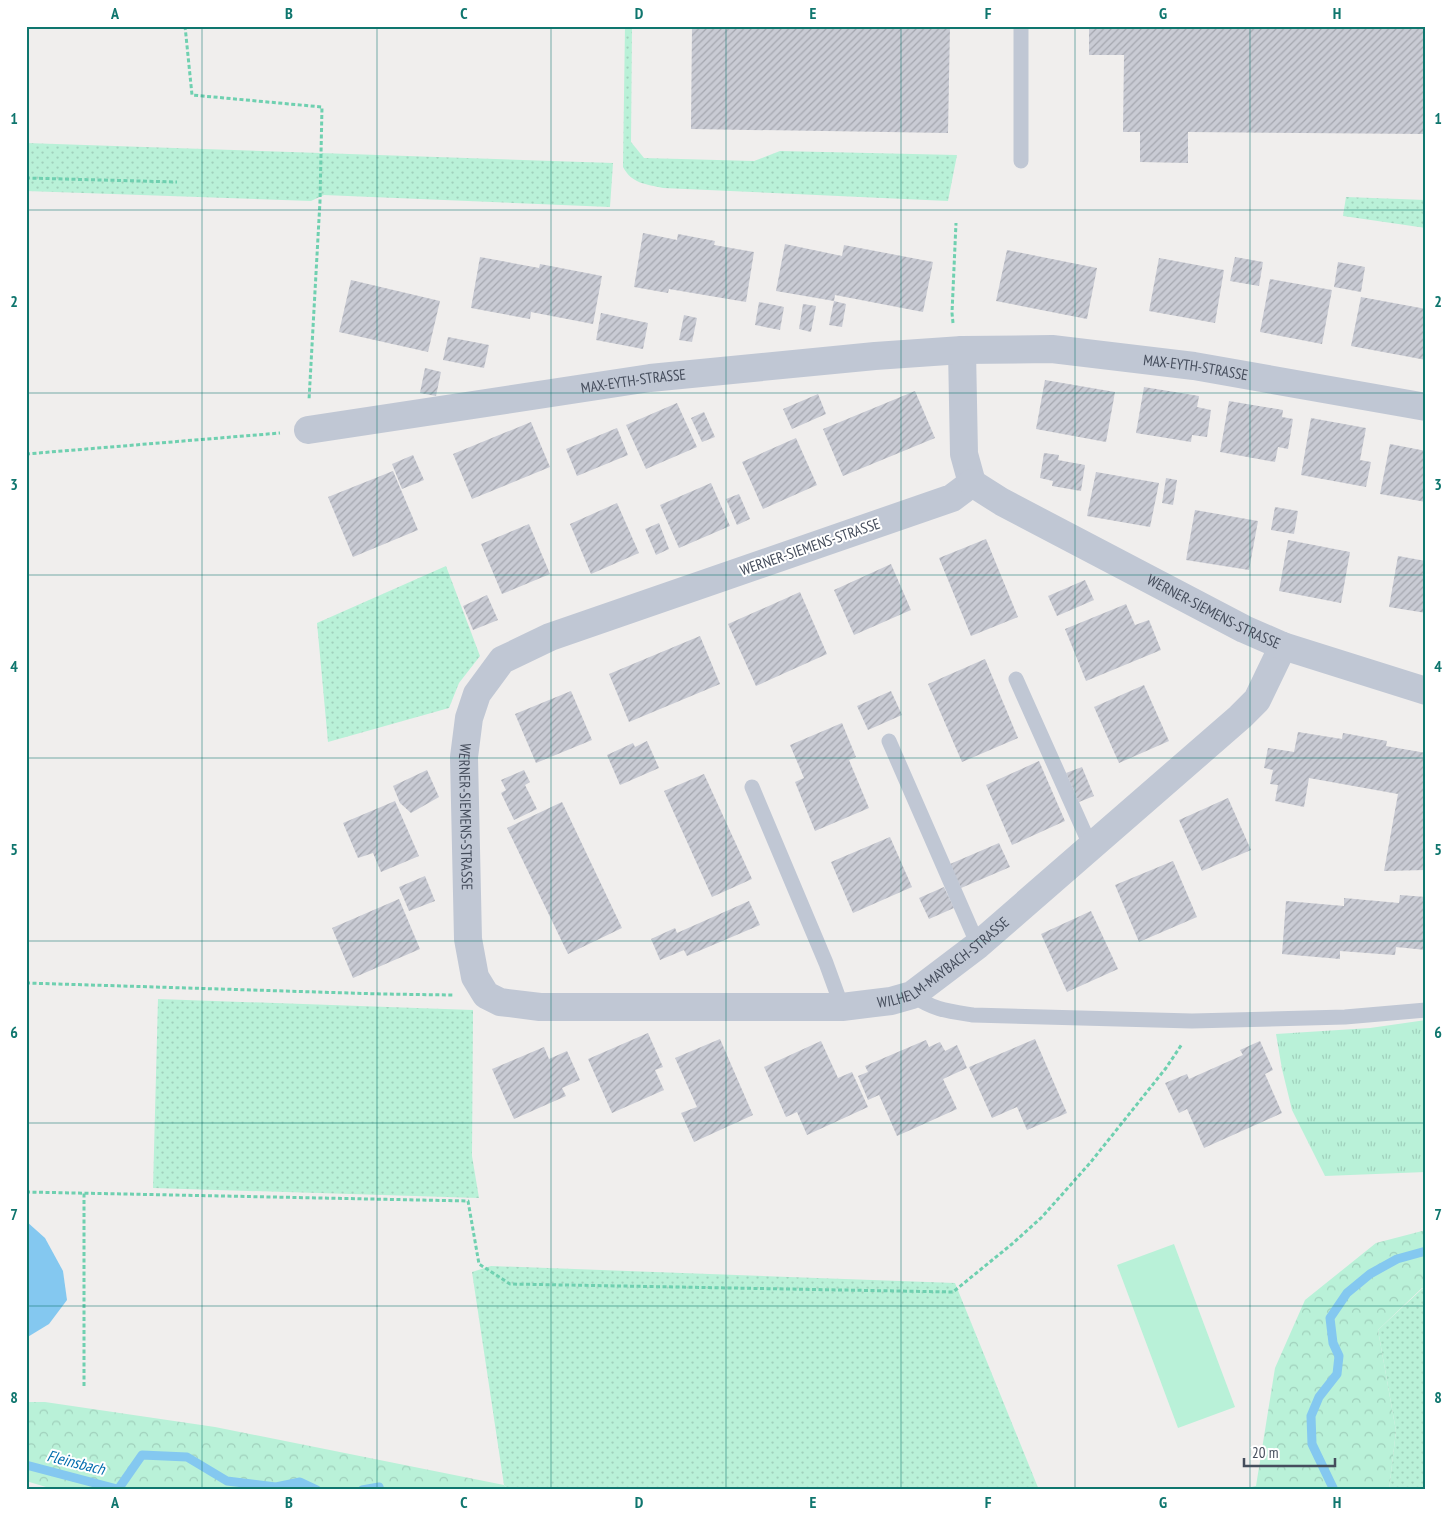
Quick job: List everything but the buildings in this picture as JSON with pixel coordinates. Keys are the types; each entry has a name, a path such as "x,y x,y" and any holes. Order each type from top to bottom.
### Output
{"street":[{"name":"MAX-EYTH-STRASSE","path":"308,430 650,378 959,350 1052,349 1194,366 1426,407"},
{"path":"959,350 964,454 972,483"},
{"name":"WERNER-SIEMENS-STRASSE","path":"486,995 475,977 468,939 464,757 469,718 477,694 502,660 550,637 952,498 972,483 1002,502 1244,629 1283,646 1426,691"},
{"name":"WILHELM-MAYBACH-STRASSE","path":"486,995 500,1002 540,1007 842,1007 891,1001 912,994 978,945 1240,717 1256,700 1283,646"}],"lane":[{"path":"1021,26 1021,161"},
{"path":"1016,679 1091,848"},
{"path":"889,741 978,945"},
{"path":"752,787 826,963 842,1007"},
{"path":"912,994 938,1010 972,1016 1192,1021 1345,1017 1426,1010"}],"path":[{"path":"26,454 308,430 320,201 322,107 192,95 186,26"},
{"path":"26,178 178,182"},
{"path":"956,223 952,313 959,350"},
{"path":"26,983 381,994 486,995"},
{"path":"26,1192 468,1202 480,1264 510,1284 953,1292 1012,1244 1042,1217 1070,1187 1166,1068 1180,1048 1192,1021"},
{"path":"84,1193 84,1386"}],"green space":[{"path":"625,26 632,26 631,142 644,158 754,161 780,151 957,155 948,201 663,188 635,180 623,167"},
{"path":"26,143 613,163 610,207 324,195 311,201 26,191"},
{"path":"1346,197 1426,200 1426,228 1343,216"},
{"path":"446,566 480,656 459,683 449,708 328,742 317,623"},
{"path":"158,999 473,1010 472,1156 479,1198 153,1188"},
{"path":"1426,1020 1426,1172 1325,1176 1292,1110 1276,1034 1370,1028"},
{"path":"1426,1230 1426,1288 1422,1288 1378,1330 1396,1431 1389,1490 1237,1490 1256,1486 1275,1368 1305,1300 1376,1243"},
{"path":"1174,1244 1235,1407 1178,1428 1117,1265"},
{"path":"491,1266 955,1283 1039,1490 509,1490 504,1485 472,1272"},
{"path":"1423,1288 1426,1288 1426,1490 1389,1490 1396,1431 1378,1330"},
{"path":"26,1402 45,1402 215,1427 504,1485 509,1490 56,1490 26,1481"}],"water":[{"path":"26,1221 45,1238 63,1271 67,1300 49,1324 26,1338"}],"waterway":[{"name":"Fleinsbach","path":"1334,1490 1312,1444 1311,1416 1319,1397 1337,1374 1339,1356 1333,1343 1330,1318 1347,1293 1370,1274 1397,1259 1426,1251"},
{"name":"Fleinsbach","path":"119,1488 142,1455 187,1457 227,1481 276,1487 300,1482 317,1490"},
{"name":"Fleinsbach","path":"26,1465 121,1490"},
{"name":"Fleinsbach","path":"362,1490 379,1487 380,1490"}]}
